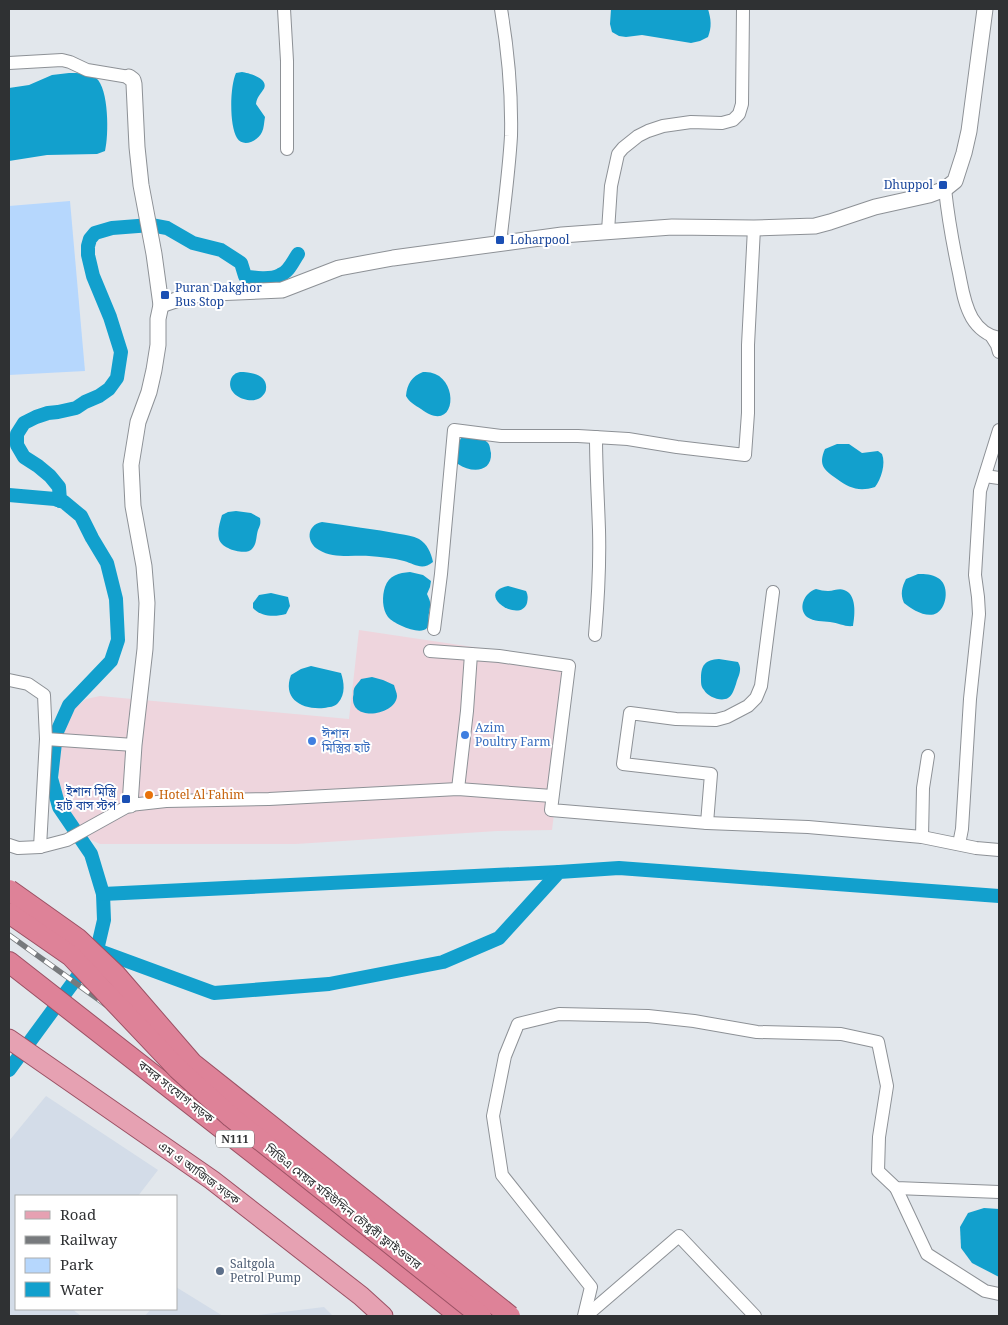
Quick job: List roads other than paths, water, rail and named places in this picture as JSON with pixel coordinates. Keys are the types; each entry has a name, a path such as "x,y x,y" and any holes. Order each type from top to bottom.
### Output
{"highway":[{"path":"9,890 78,939 116,976 192,1063 510,1316"},
{"name":"সিডিএ মেয়র মহিউদ্দিন চৌধুরী ফ্লাইওভার","path":"9,914 71,956 178,1069 231,1117 481,1316"},
{"name":"বন্দর সংযোগ সড়ক","path":"9,962 460,1316"}],"main road":[{"name":"এম এ আজিজ সড়ক","path":"9,1039 212,1180 361,1296 383,1316"}],"street":[{"path":"284,9 287,60 286,149"},
{"path":"500,243 510,152 511,97 507,40 501,9"},
{"path":"608,231 611,186 618,154 623,148 643,134 662,126 691,122 722,123 733,120 739,114 742,104 743,9"},
{"path":"161,305 188,296 282,290 340,268 393,258 580,233 672,226 754,228 815,226 875,207 929,195 945,189 955,181 969,131 985,9"},
{"path":"9,63 62,60 87,70 129,76 134,84 140,177 161,305 154,370 149,392 138,422 131,464 133,506 144,566 147,603 145,649 134,745 130,804"},
{"path":"945,189 966,306 973,320 982,330 996,337 999,352"},
{"path":"434,629 454,430 501,436 628,439 745,455 754,228"},
{"path":"959,844 962,829 970,699 979,614 975,554 980,491 999,430"},
{"path":"595,635 599,587 596,437"},
{"path":"984,476 999,478"},
{"path":"707,823 711,774 623,764 630,714 704,721 727,717 748,706 756,698 761,686 772,592"},
{"path":"430,651 498,656 569,666 551,810 707,823 808,827 922,837 999,850"},
{"path":"458,789 471,654"},
{"path":"9,680 28,684 44,695 46,739 40,847"},
{"path":"46,739 134,745"},
{"path":"922,837 923,788 928,756"},
{"path":"9,845 18,848 40,847 67,840 130,804 458,789 552,796"},
{"path":"585,1316 591,1287 502,1175 494,1116 504,1056 518,1024 559,1014 648,1016 694,1021 757,1032 841,1034 878,1042 887,1086 880,1137 878,1171 896,1188 928,1254 985,1290 999,1294"},
{"path":"896,1188 999,1192"},
{"path":"585,1316 679,1236 755,1316"}],"water":[{"path":"611,9 708,9 710,30 708,37 691,43 642,35 619,36 612,32 610,24"},
{"path":"242,72 258,77 265,86 256,104 265,117 263,130 257,138 246,143 240,141 234,132 232,115 234,79 236,73"},
{"path":"69,73 90,75 100,83 106,102 107,113 105,151 97,154 47,155 9,161 9,88 29,85 52,75"},
{"path":"240,372 253,373 264,380 266,390 261,397 255,400 244,399 231,390 231,379 234,374"},
{"path":"423,372 435,374 444,381 449,390 451,400 448,409 443,415 434,416 414,405 406,396 411,381"},
{"path":"463,436 482,439 489,444 490,460 484,468 474,470 458,464 457,449"},
{"path":"837,444 849,444 862,453 878,451 882,454 882,471 875,487 859,489 850,487 826,470 822,463 825,449"},
{"path":"236,511 251,513 260,518 256,542 249,551 239,552 224,546 218,536 222,515"},
{"path":"322,522 414,537 422,541 426,546 433,562 422,566 391,558 337,556 325,553 315,547 310,539 313,527"},
{"path":"410,572 423,575 431,581 427,594 430,603 428,625 424,630 419,631 396,623 388,617 384,606 384,591 389,580 398,574"},
{"path":"918,574 928,574 936,577 944,585 945,600 941,610 933,615 924,614 904,603 902,597 903,585 906,579"},
{"path":"508,586 526,591 527,603 523,609 516,611 509,609 497,600 495,595 498,590"},
{"path":"816,589 828,591 842,589 848,592 854,605 853,626 816,621 807,617 803,609 804,601 809,593"},
{"path":"271,593 288,597 290,606 286,614 268,616 253,608 253,603 259,595"},
{"path":"719,659 738,662 740,668 733,692 730,697 725,699 712,697 706,693 701,685 702,670 705,664"},
{"path":"311,666 341,673 343,692 341,699 332,707 308,707 292,697 289,691 291,675"},
{"path":"372,677 394,685 397,696 395,703 382,712 366,713 354,705 354,690 361,679"},
{"path":"984,1208 999,1209 999,1277 972,1263 961,1248 960,1227 968,1213"}],"waterway":[{"path":"60,501 59,487 50,476 24,457 17,445 17,434 24,423 36,417 76,408 99,396 109,389 117,378 121,352 110,317 93,276 88,255 90,239 95,233 112,228 151,225 167,228 193,243 221,250 241,263 245,276 258,278 272,278 283,274 298,254"},
{"path":"9,495 55,499 64,502 81,516 107,563 116,599 118,640 111,661 69,705 56,734 51,778 59,807 91,854 103,894 104,920 97,950 9,1070"},
{"path":"97,950 214,993 329,984 443,962 499,938 559,872 619,868 999,896"},
{"path":"103,894 559,872"}],"railway":[{"path":"9,935 113,1010 452,1263 503,1316"}],"place":[{"name":"Dhuppol","path":"943,185"},
{"name":"Loharpool","path":"500,240"},
{"name":"Puran Dakghor Bus Stop","path":"165,295"},
{"name":"Azim Poultry Farm","path":"465,735"},
{"name":"ঈশান মিস্ত্রির হাট","path":"312,741"},
{"name":"Hotel Al Fahim","path":"149,795"},
{"name":"ইশান মিস্ত্রি হাট বাস স্টপ","path":"126,799"},
{"name":"Saltgola Petrol Pump","path":"220,1271"}]}
